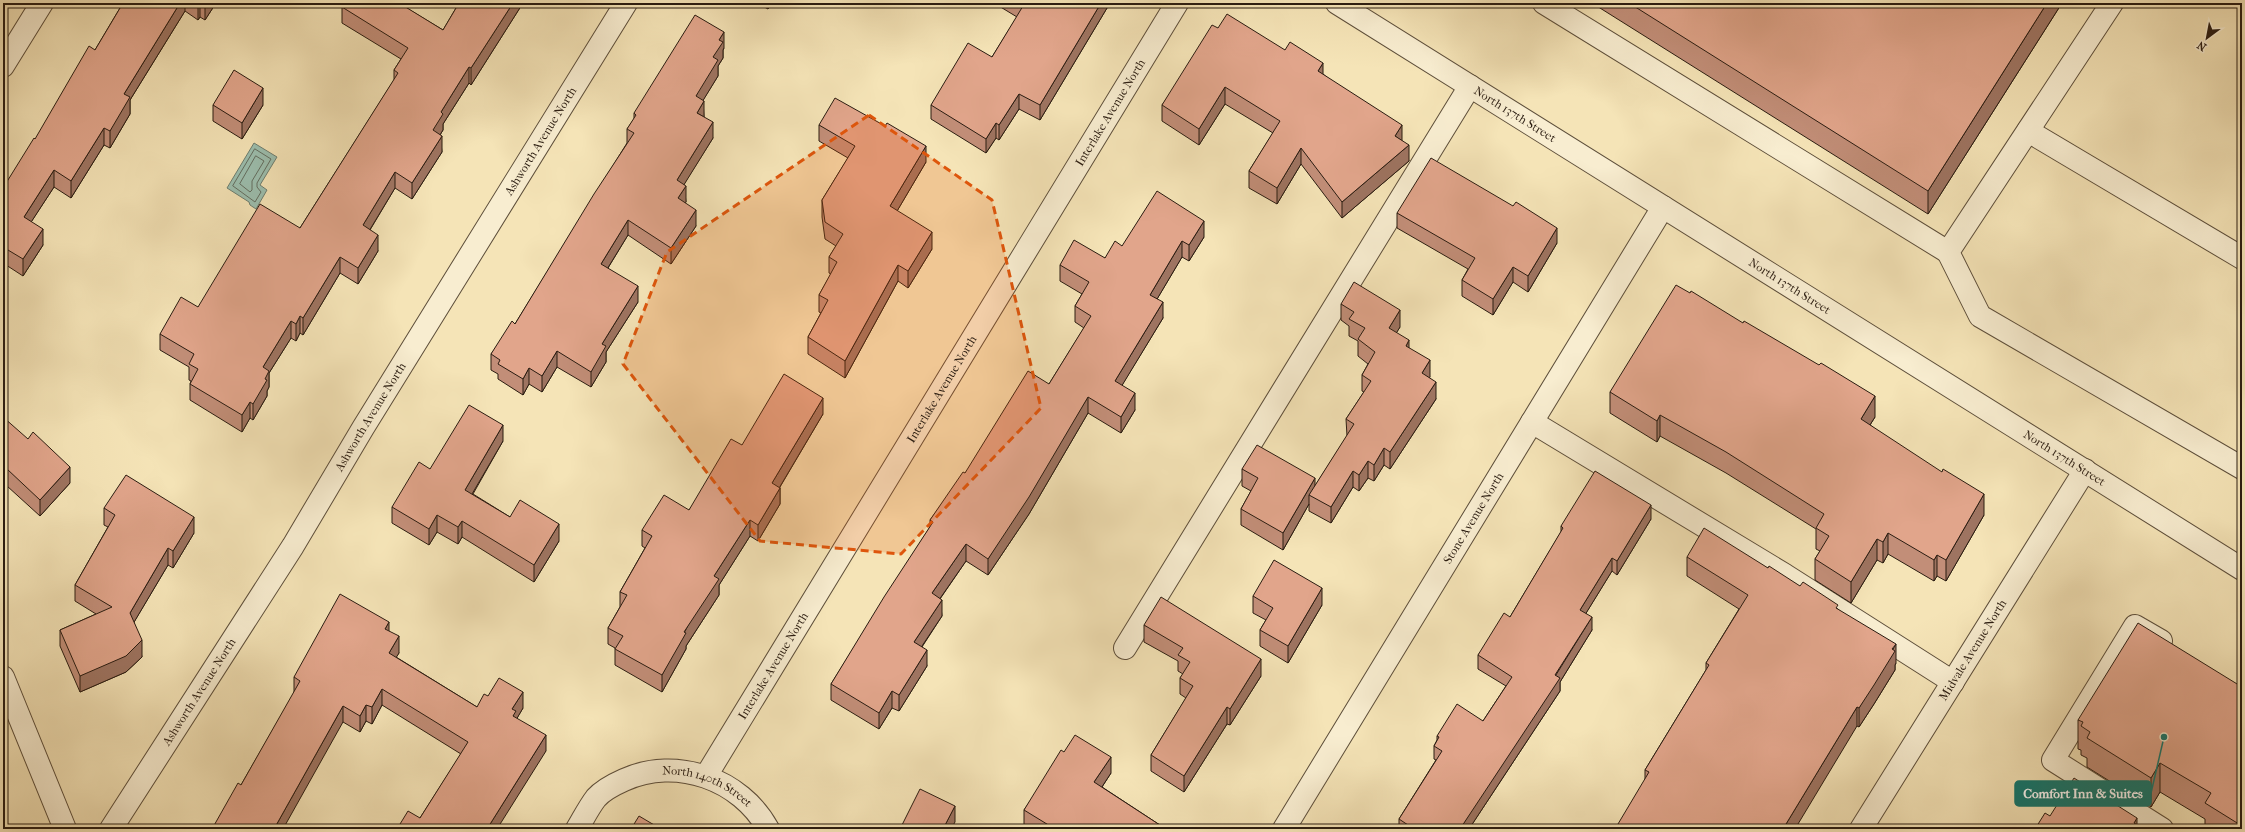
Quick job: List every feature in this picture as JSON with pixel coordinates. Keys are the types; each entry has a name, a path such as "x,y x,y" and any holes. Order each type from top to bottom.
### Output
{"street":[{"path":"3,66 42,3"},
{"name":"Ashworth Avenue North","path":"111,829 293,546 363,428 626,3"},
{"name":"Interlake Avenue North","path":"706,776 1177,3"},
{"name":"North 137th Street","path":"1337,3 2242,569"},
{"path":"1544,3 1948,252 1980,316 2242,468"},
{"path":"1948,252 2112,3"},
{"path":"1125,648 1470,86"},
{"path":"2028,131 2242,258"},
{"name":"Stone Avenue North","path":"1284,829 1663,206"},
{"path":"1532,422 1778,571 1953,682"},
{"name":"Midvale Avenue North","path":"1861,829 2085,470"},
{"path":"2162,829 2053,760 2135,626 2175,650"},
{"path":"3,677 65,829"},
{"name":"North 140th Street","path":"577,829 596,798 615,784 633,776 661,770 684,771 706,776 737,792 761,817 768,829"}],"highlighted area":[{"path":"869,115 992,200 1041,408 901,554 760,541 623,364 667,252"}],"water":[{"path":"254,143 277,157 260,185 267,190 256,209 250,205 249,202 227,188"}],"building":[{"path":"123,3 180,3 124,94 130,97 110,131 104,128 71,181 54,170 24,217 43,229 23,259 3,247 3,188 34,138 35,139 89,46 95,50"},
{"path":"345,3 399,3 443,30 459,3 513,3 471,68 469,67 441,112 443,114 433,130 442,136 412,183 395,172 363,225 378,235 358,268 340,257 303,318 300,316 296,324 291,321 263,367 269,371 265,379 267,380 253,404 250,402 242,415 190,384 198,369 189,364 194,354 160,334 181,297 198,307 260,204 300,228 398,73 394,70 408,48 342,7"},
{"path":"1018,3 1101,3 1040,105 1019,94 999,125 996,123 986,139 931,105 968,43 992,57 1023,6"},
{"path":"1629,3 2047,3 1928,191"},
{"path":"1227,14 1285,50 1290,42 1323,63 1318,71 1402,125 1395,136 1409,145 1342,202 1301,148 1277,188 1249,171 1280,121 1225,87 1199,129 1162,105 1212,25 1218,28"},
{"path":"695,15 724,32 719,40 723,42 713,57 718,60 696,96 704,101 697,113 713,122 677,180 686,186 678,198 696,210 671,248 628,220 601,264 638,286 602,344 606,346 591,372 557,351 542,376 529,368 523,379 498,364 500,360 491,354 512,321 515,324 594,194 634,133 627,129 636,115 634,113"},
{"path":"234,70 263,88 242,123 213,105"},
{"path":"835,98 885,126 887,123 926,146 890,206 932,232 908,271 898,265 845,361 808,337 828,300 819,295 837,262 829,257 843,234 825,222 822,200 855,146 819,125"},
{"path":"1431,158 1513,206 1516,202 1557,228 1528,276 1513,267 1493,299 1462,280 1475,258 1397,213"},
{"path":"1157,191 1204,221 1189,245 1182,241 1150,295 1163,302 1115,381 1135,393 1121,417 1088,397 1029,497 988,559 966,544 932,593 942,600 914,642 927,650 899,695 892,691 879,713 831,684 884,597 933,522 930,520 963,472 965,473 1028,371 1049,384 1091,316 1075,306 1089,282 1060,265 1074,240 1105,258 1115,241 1122,246"},
{"path":"1354,282 1400,310 1389,328 1409,340 1406,346 1430,360 1422,373 1436,382 1390,452 1384,448 1374,465 1368,461 1359,475 1353,471 1331,507 1309,495 1354,424 1346,419 1371,381 1362,375 1375,352 1358,339 1365,328 1349,319 1354,312 1341,304"},
{"path":"1676,285 1690,293 1691,291 1743,323 1744,321 1819,365 1821,363 1875,396 1861,419 1942,472 1943,469 1984,494 1946,560 1937,555 1934,560 1888,533 1883,542 1877,539 1851,582 1815,559 1829,536 1816,528 1824,514 1726,452 1660,415 1657,421 1610,392"},
{"path":"784,374 823,398 772,483 780,488 758,525 750,520 714,576 719,579 684,632 686,633 662,675 615,649 623,636 608,628 627,595 620,592 652,536 642,530 664,495 689,510 731,439 742,445"},
{"path":"469,405 503,425 465,490 510,517 520,500 559,524 534,565 462,521 458,527 437,515 429,529 392,507 419,462 430,469"},
{"path":"3,417 28,439 33,432 70,467 40,500 7,469 4,473 3,472"},
{"path":"1257,445 1315,478 1283,533 1241,509 1258,478 1242,469"},
{"path":"1595,471 1651,505 1617,561 1612,558 1580,610 1592,617 1555,675 1560,678 1460,829 1414,829 1399,819 1442,751 1434,746 1439,737 1437,736 1457,704 1483,721 1512,677 1478,655 1504,613 1510,617 1563,528 1561,526"},
{"path":"126,475 194,517 173,551 168,548 130,613 142,640 126,656 80,676 60,630 112,607 75,585 115,515 104,508"},
{"path":"1704,528 1800,586 1803,582 1838,605 1836,608 1896,644 1892,649 1895,651 1859,708 1857,707 1783,829 1615,829 1649,772 1645,770 1709,665 1706,663 1748,595 1687,557"},
{"path":"1274,560 1322,588 1288,646 1260,630 1273,608 1253,596"},
{"path":"340,594 389,622 385,629 399,636 389,653 477,707 484,694 488,696 499,678 523,692 512,709 516,711 513,716 546,735 487,829 397,829 408,811 420,818 468,742 382,689 372,707 366,705 360,716 343,706 274,829 212,829 238,783 241,785 300,681 294,677"},
{"path":"1161,597 1261,659 1230,709 1227,707 1184,776 1151,755 1193,686 1180,678 1190,662 1178,655 1183,648 1144,625"},
{"path":"2138,623 2242,687 2242,826 2205,803 2211,793 2160,763 2151,778 2087,738 2090,732 2081,726 2083,722 2078,720"},
{"path":"1075,735 1111,757 1094,782 1166,829 1055,829 1024,810 1061,750 1064,752"},
{"path":"2074,778 2137,818 2134,823 2144,829 2035,829 2045,813 2050,816"},
{"path":"920,789 955,806 943,829 900,829"},
{"path":"639,816 661,829 631,829"}],"place":[{"name":"Comfort Inn & Suites","path":"2164,737"}]}
